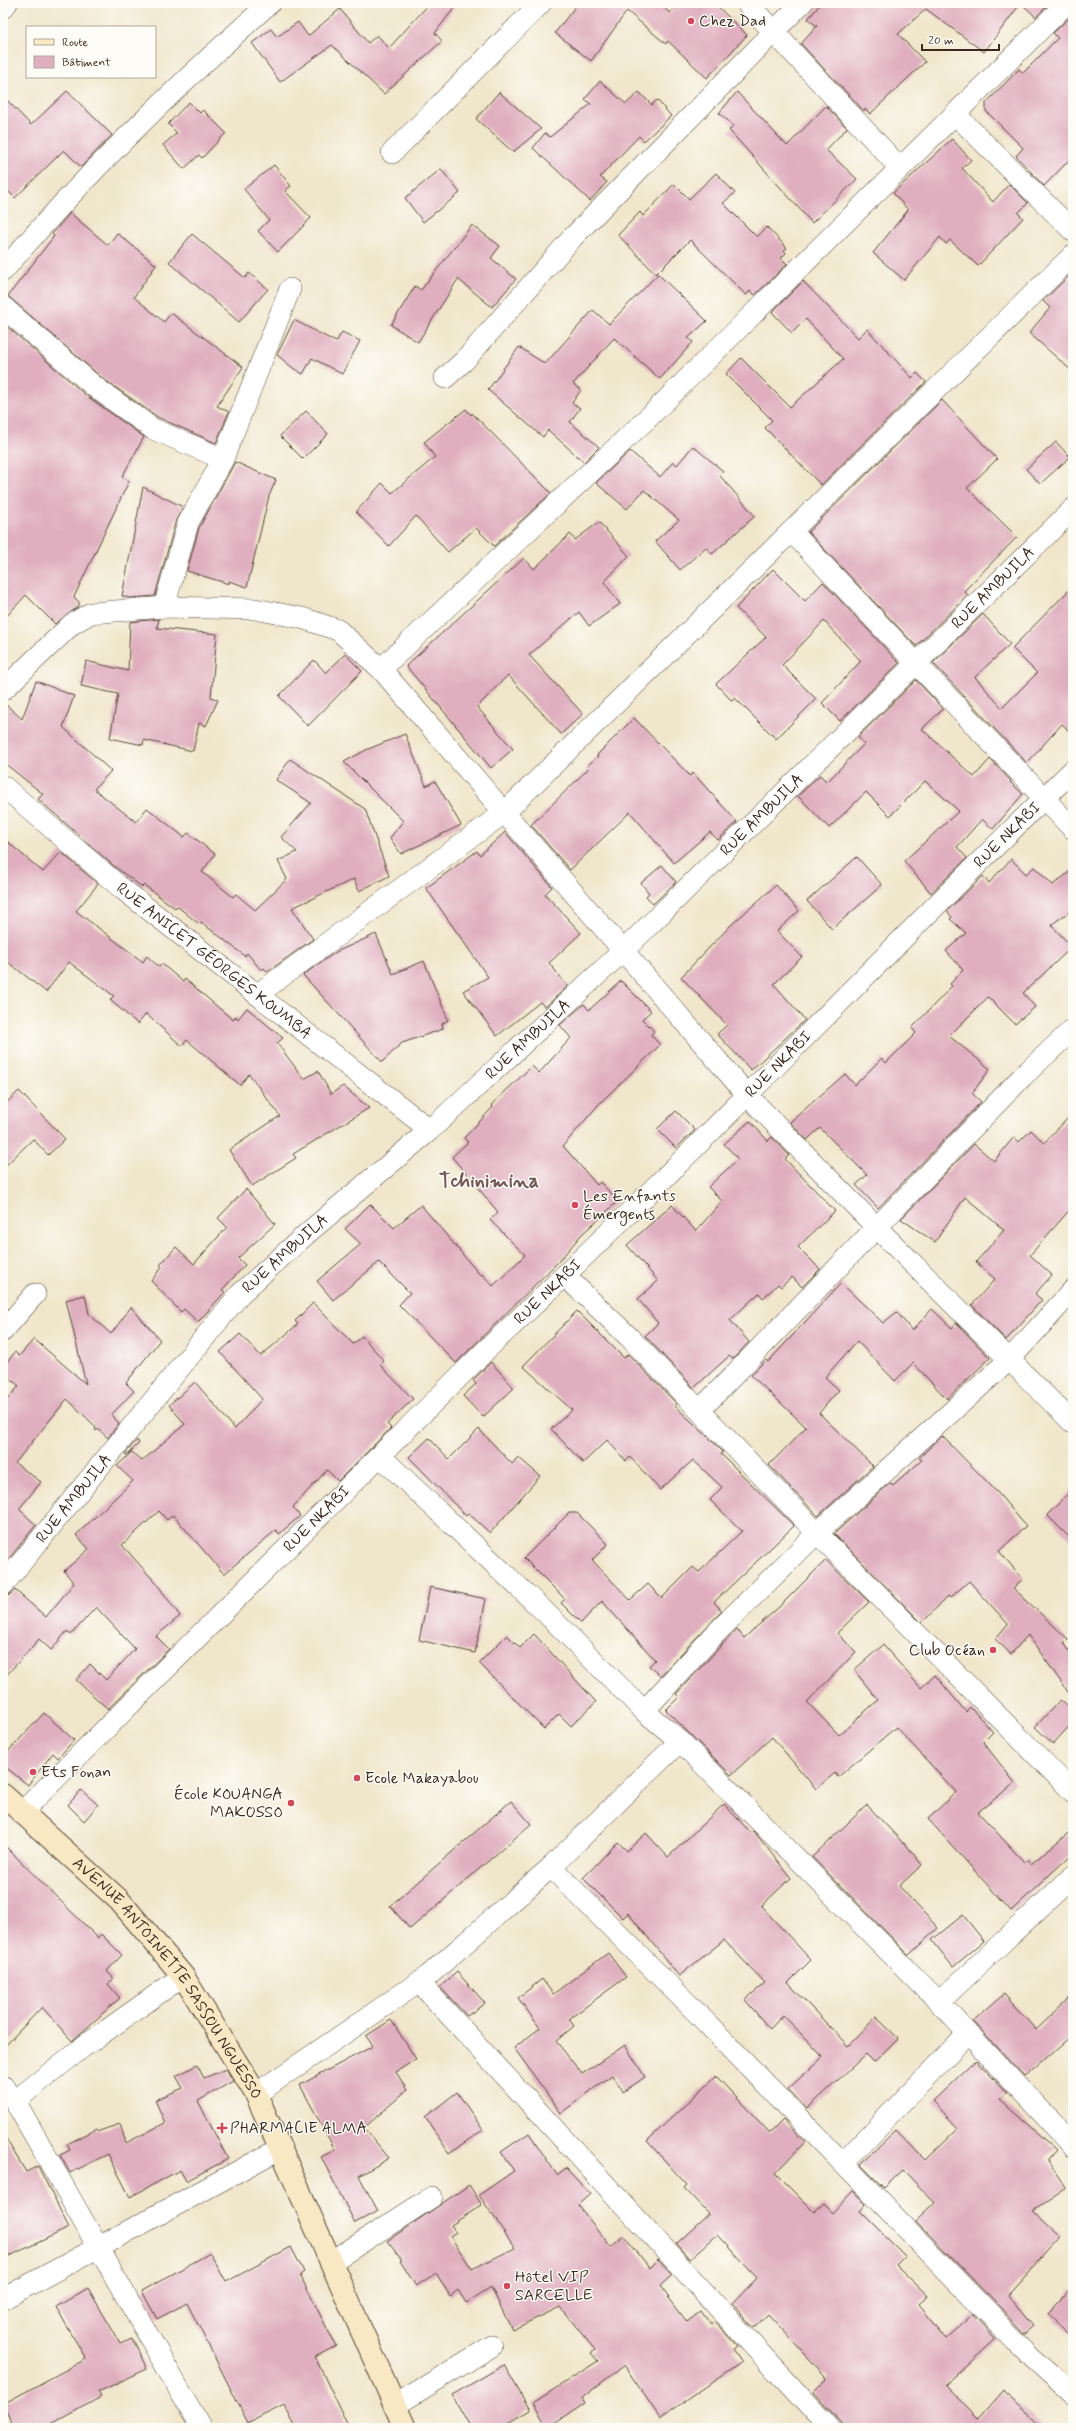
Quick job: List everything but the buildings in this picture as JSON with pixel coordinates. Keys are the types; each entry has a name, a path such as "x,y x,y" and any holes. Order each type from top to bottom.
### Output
{"street":[{"path":"3,8 7,3"},
{"path":"3,271 41,226 100,163 180,82 270,3"},
{"path":"392,153 541,3"},
{"path":"747,3 774,30 899,167"},
{"path":"445,378 464,361 573,237 680,130 774,30 802,3"},
{"path":"381,668 650,416 899,167 1067,3"},
{"path":"955,114 1073,231"},
{"path":"258,994 505,812 1073,256"},
{"path":"164,606 188,522 223,459 290,289"},
{"path":"3,307 95,387 153,429 223,459"},
{"name":"RUE AMBUILA","path":"3,1584 240,1294 311,1230 430,1130 623,951 1073,509"},
{"path":"792,532 819,558 916,664 1073,830"},
{"path":"3,690 72,624 91,613 164,606 255,608 302,618 338,630 381,668 748,1096 877,1228 1073,1422"},
{"name":"RUE NKABI","path":"21,1812 487,1349 565,1276 748,1096 1073,770"},
{"name":"RUE ANICET GÉORGES KOUMBA","path":"4,790 120,887 430,1130"},
{"path":"700,1410 1023,1076 1073,1029"},
{"path":"565,1276 629,1337 817,1533 1073,1792"},
{"path":"644,1711 716,1633 817,1533 1009,1360 1073,1290"},
{"path":"3,1331 35,1294"},
{"path":"380,1456 545,1612 644,1711 680,1741 939,2002 1073,2146"},
{"path":"256,2094 419,1982 551,1867 680,1741"},
{"name":"AVENUE ANTOINETTE SASSOU NGUESSO","path":"3,1795 119,1900 183,1976 256,2094 405,2428"},
{"path":"551,1867 698,2014 1031,2358 1073,2396"},
{"path":"939,2002 1073,1876"},
{"path":"183,1976 83,2047 9,2094 201,2428"},
{"path":"419,1982 829,2428"},
{"path":"843,2163 968,2033"},
{"path":"3,2299 281,2148"},
{"path":"330,2262 432,2197"},
{"path":"394,2406 492,2346"}],"place":[{"name":"Chez Dad","path":"691,21"},
{"name":"Les Enfants Émergents","path":"575,1205"},
{"name":"Club Océan","path":"993,1650"},
{"name":"Ets Fonan","path":"33,1772"},
{"name":"Ecole Makayabou","path":"357,1778"},
{"name":"École KOUANGA MAKOSSO","path":"291,1803"},
{"name":"PHARMACIE ALMA","path":"222,2128"},
{"name":"Hôtel VIP SARCELLE","path":"507,2286"}],"district":[{"name":"Tchinimina","path":"489,1181"}]}
